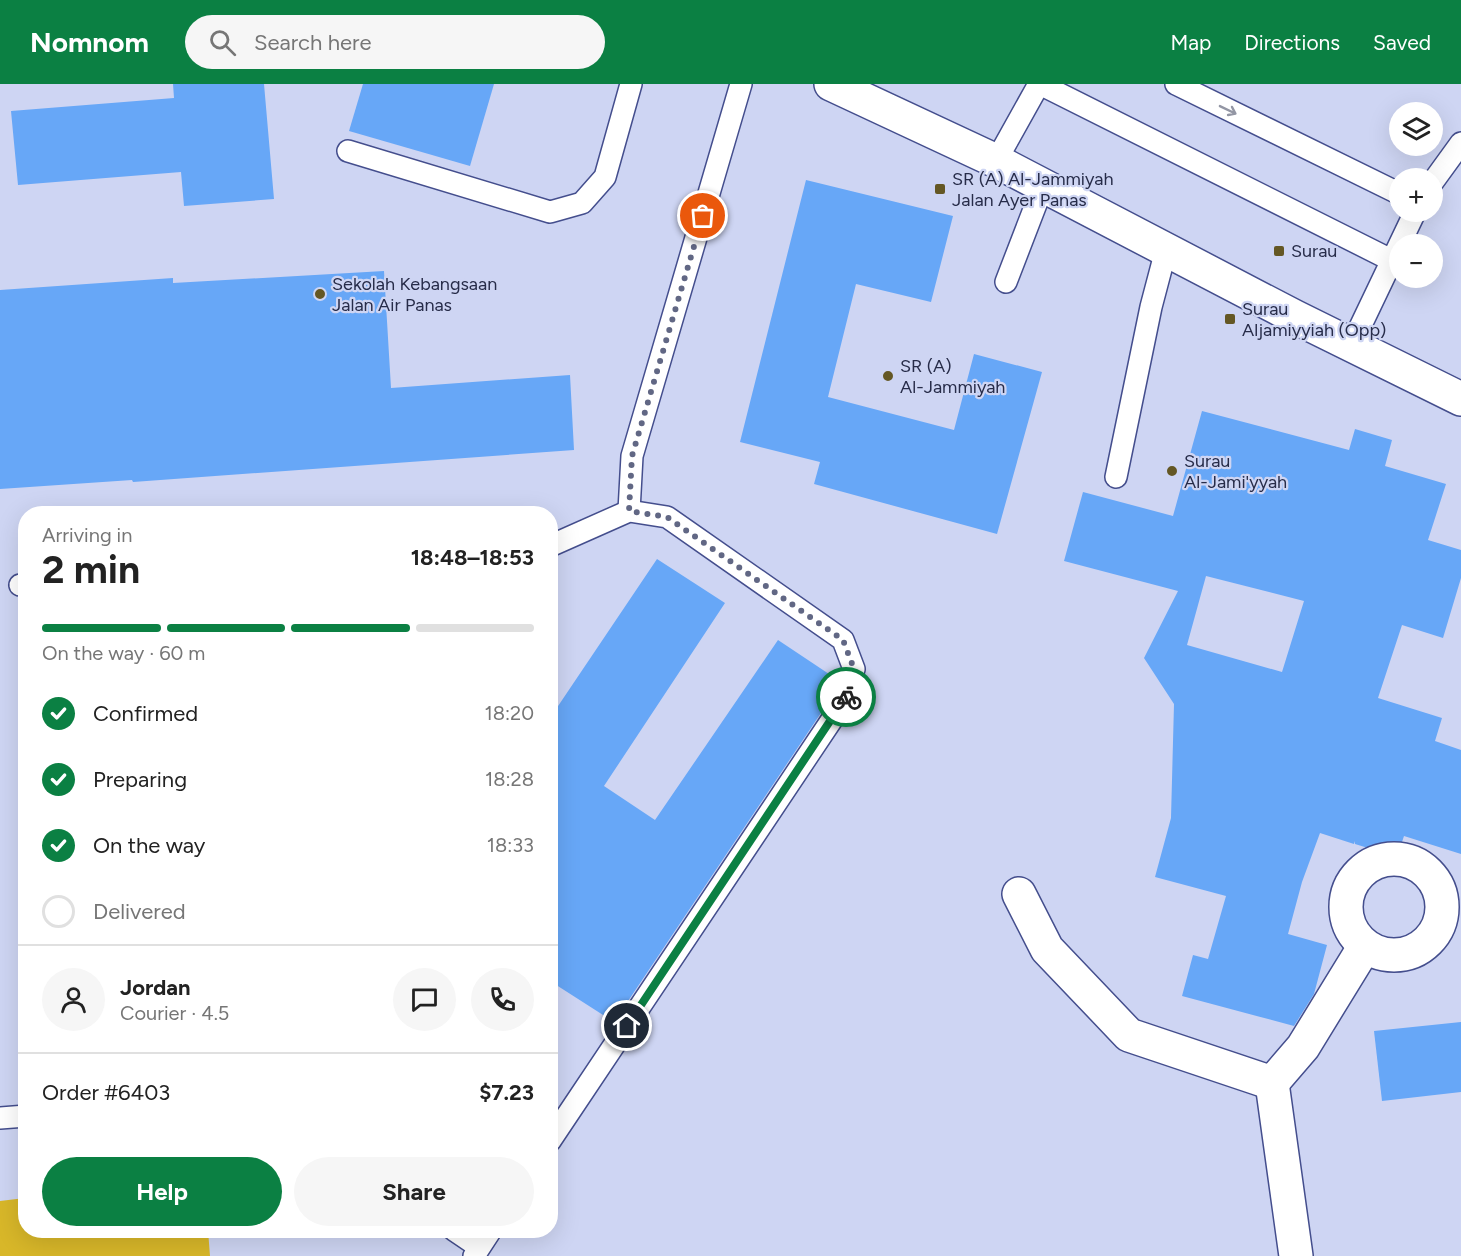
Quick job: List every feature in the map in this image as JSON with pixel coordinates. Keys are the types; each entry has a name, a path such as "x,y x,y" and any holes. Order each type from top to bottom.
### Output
{"street":[{"path":"831,84 996,161 1351,346 1461,399"},
{"path":"1389,859 1406,860 1421,867 1433,879 1452,910 1422,948 1408,954 1394,956 1379,953 1365,946 1354,935 1347,920 1346,903 1351,887 1360,874 1373,864 1389,859"},
{"path":"1019,894 1047,949 1129,1035 1272,1083"},
{"path":"1296,1256 1272,1083 1303,1047 1365,946"}],"lane":[{"path":"348,151 550,212 582,203 605,177 631,84"},
{"path":"629,511 632,456 741,84"},
{"path":"996,161 1039,84 1389,259"},
{"path":"1176,84 1389,189"},
{"path":"1443,168 1461,143"},
{"path":"1006,282 1043,186"},
{"path":"1116,477 1151,307 1166,250"},
{"path":"1351,346 1389,264"},
{"path":"558,542 629,511 667,517 843,640 854,669 845,700 558,1129"},
{"path":"0,1118 18,1117"}],"shaded area":[{"path":"18,1199 18,1238 209,1238 210,1256 0,1256 0,1201"}],"building":[{"path":"173,84 264,84 274,199 184,206 181,172 18,185 11,111 174,98"},
{"path":"363,84 494,84 470,166 349,131"},
{"path":"806,180 953,216 931,302 856,284 828,397 954,430 974,354 1042,372 997,534 814,484 820,462 740,442"},
{"path":"384,271 391,388 570,375 574,450 133,482 132,480 0,489 0,290 173,278 173,283"},
{"path":"1202,411 1349,450 1355,429 1392,440 1385,466 1446,484 1428,540 1461,550 1461,578 1443,638 1402,625 1378,698 1442,718 1435,741 1461,750 1461,854 1404,836 1397,857 1355,844 1354,841 1354,844 1320,833 1302,882 1288,934 1327,945 1314,994 1294,1026 1182,996 1193,955 1208,959 1226,896 1155,877 1171,818 1174,704 1144,658 1178,591 1064,561 1083,492 1173,516","holes":["1206,576 1304,601 1282,672 1187,645"]},
{"path":"657,559 725,603 604,786 655,820 778,640 838,680 833,695 614,1022 558,986 558,706"},
{"path":"1461,1022 1461,1092 1382,1101 1374,1031"}],"way so far":[{"path":"703,216 632,456 629,511 667,517 843,640 854,669 846,697"}],"place":[{"name":"SR (A) Al-Jammiyah Jalan Ayer Panas","path":"940,189"},
{"name":"Surau","path":"1279,251"},
{"name":"Sekolah Kebangsaan Jalan Air Panas","path":"320,294"},
{"name":"Surau Aljamiyyiah (Opp)","path":"1230,319"},
{"name":"SR (A) Al-Jammiyah","path":"888,376"},
{"name":"Surau Al-Jami'yyah","path":"1172,471"}],"route":[{"path":"627,1026 846,697"}]}
